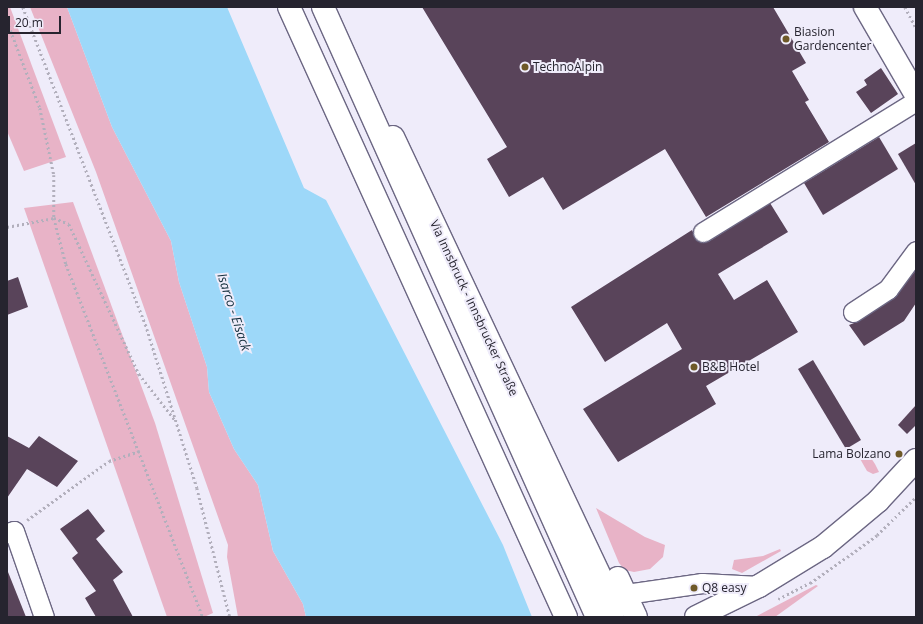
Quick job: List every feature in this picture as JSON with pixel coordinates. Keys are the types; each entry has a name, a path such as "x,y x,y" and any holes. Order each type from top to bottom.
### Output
{"main road":[{"path":"289,7 566,617"},
{"path":"323,7 613,606 636,617"},
{"name":"Via Innsbruck - Innsbrucker Straße","path":"332,7 524,414 542,426 613,606"},
{"path":"865,7 916,95"},
{"path":"696,617 759,586 823,547 878,501 916,460"}],"street":[{"path":"703,232 916,101"},
{"path":"854,312 888,289 916,251"},
{"path":"10,532 44,617"},
{"path":"613,606 702,583 759,586"}],"path":[{"path":"23,7 147,328 197,488 230,617"},
{"path":"905,7 916,28"},
{"path":"7,21 40,108 54,175 54,218 66,264 140,451 203,617"},
{"path":"7,227 54,218 69,224 139,374 176,421"},
{"path":"10,532 109,462 140,451"}],"shaded area":[{"path":"7,7 10,7 66,157 24,171 7,131"},
{"path":"30,7 67,7 112,127 171,241 179,282 207,367 209,392 234,449 258,485 273,551 303,604 306,617 238,617 227,557 228,545 96,172"},
{"path":"73,202 155,423 213,613 204,617 167,617 24,208"},
{"path":"867,452 879,472 873,474 867,471 859,457"},
{"path":"596,508 645,537 665,545 663,557 650,569 634,572 625,570 619,563"},
{"path":"780,549 781,551 742,573 732,569 734,560 763,556"},
{"path":"816,585 818,586 775,617 755,617"}],"water":[{"name":"Isarco - Eisack","path":"67,7 227,7 304,188 326,200 503,545 532,617 306,617 303,604 273,551 258,485 234,449 209,392 207,367 179,282 171,241 112,127"}],"building":[{"path":"422,7 773,7 806,63 792,71 809,100 805,102 829,142 706,217 665,149 563,210 543,177 509,197 487,159 507,147"},
{"path":"881,68 898,94 871,113 856,92 867,85 864,80"},
{"path":"879,137 898,169 823,215 804,183"},
{"path":"916,143 916,185 898,154"},
{"path":"770,203 788,232 718,274 734,300 767,280 798,332 706,386 716,404 618,462 583,409 682,349 667,323 605,362 571,307 692,230 697,241 708,242"},
{"path":"916,270 916,303 904,321 864,346 849,325 859,321 894,298"},
{"path":"18,277 28,307 7,315 7,281"},
{"path":"813,360 861,440 846,449 798,369"},
{"path":"916,405 916,425 907,434 898,425"},
{"path":"7,436 29,448 39,436 78,461 57,487 27,469 7,498"},
{"path":"88,509 105,531 96,539 123,572 113,580 133,617 96,617 85,598 96,591 72,558 78,553 60,529"},
{"path":"8,572 26,617 7,617"}],"place":[{"name":"Biasion Gardencenter","path":"786,39"},
{"name":"TechnoAlpin","path":"525,67"},
{"name":"B&B Hotel","path":"694,367"},
{"name":"Lama Bolzano","path":"899,454"},
{"name":"Q8 easy","path":"694,588"}]}
